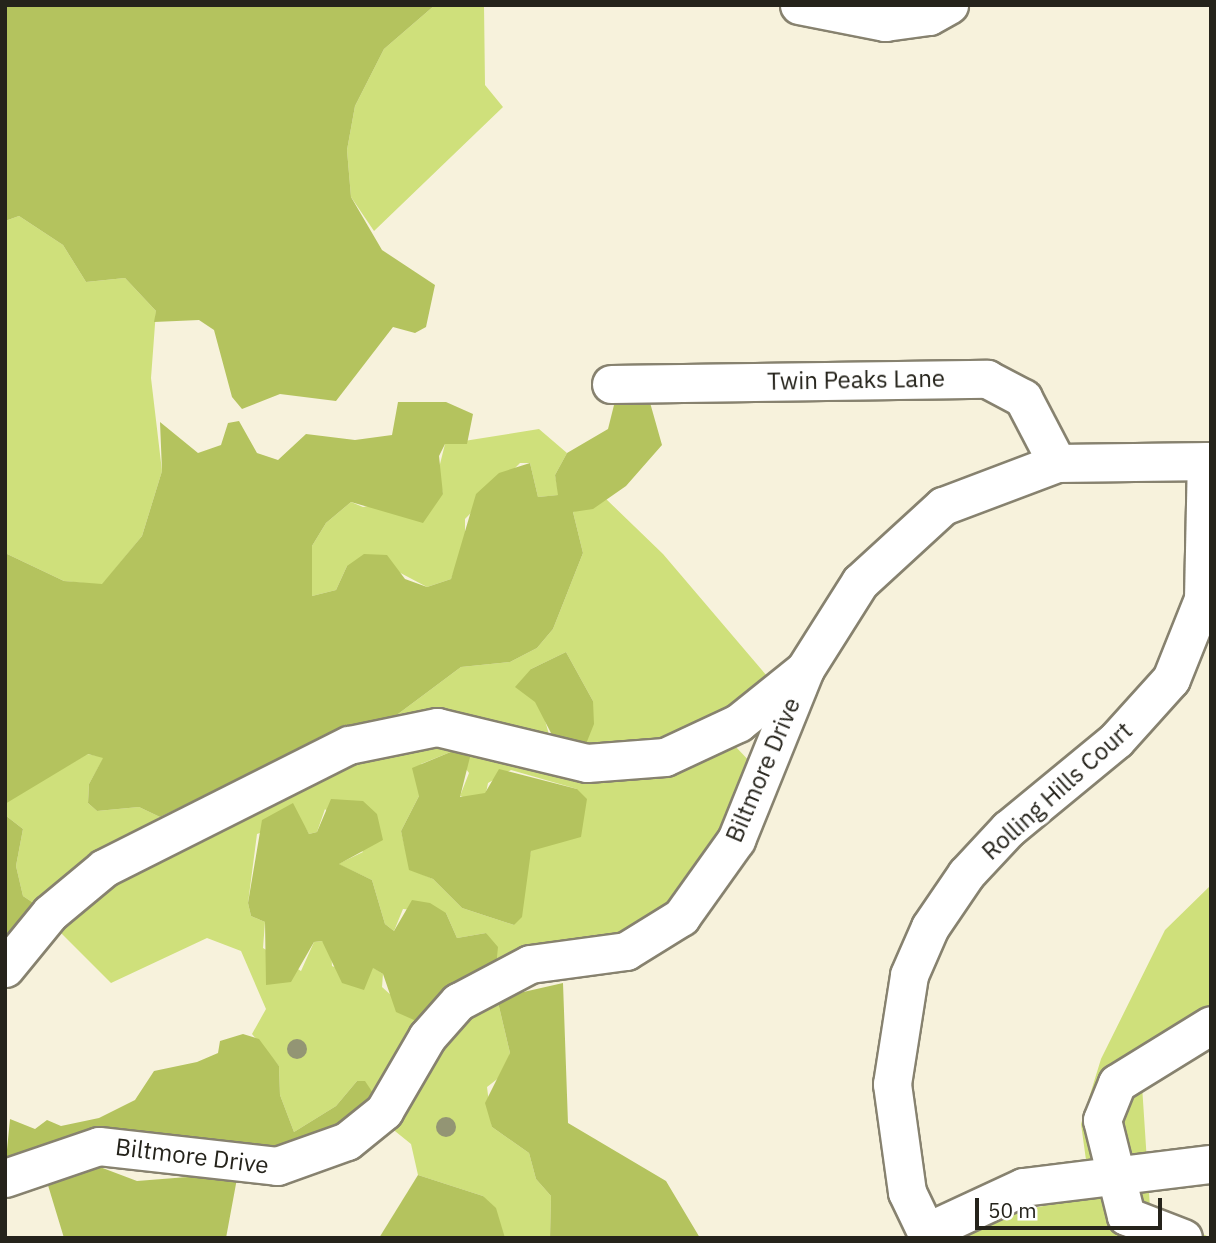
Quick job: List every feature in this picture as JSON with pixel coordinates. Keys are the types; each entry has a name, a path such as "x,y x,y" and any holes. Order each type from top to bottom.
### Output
{"street":[{"path":"799,5 885,22 929,16 949,5"},
{"name":"Twin Peaks Lane","path":"611,384 987,379 1023,398 1057,463"},
{"name":"Biltmore Drive","path":"5,1178 99,1146 277,1166 347,1142 384,1111 427,1037 467,996 530,964 626,951 681,917 711,882 742,829 805,669 860,582 899,541 943,506 1057,463 1208,461"},
{"name":"Rolling Hills Court","path":"927,1235 907,1192 892,1084 909,975 930,926 966,874 1008,829 1125,730 1171,678 1203,599 1208,461"},
{"name":"Biltmore Drive","path":"5,968 51,913 104,868 349,745 437,727 564,760 624,763 666,757 738,723 805,669"},
{"path":"1183,1238 1126,1216 1103,1137 1105,1101 1136,1067 1211,1025"},
{"path":"927,1235 1023,1187 1211,1164"}],"green space":[{"path":"5,5 435,5 384,49 355,106 347,150 351,197 382,250 435,285 426,327 415,333 393,327 336,401 280,394 242,409 232,397 214,330 199,320 154,322 156,311 125,278 86,282 63,245 19,216 5,221"},
{"path":"435,5 484,5 485,85 503,107 374,231 351,197 347,150 355,106 384,49"},
{"path":"19,216 63,245 86,282 125,278 156,311 151,378 162,471 142,536 102,585 64,581 5,553 5,221"},
{"path":"616,397 649,399 662,445 626,486 593,509 573,512 583,553 553,629 537,648 510,662 461,667 394,717 335,732 160,817 139,807 97,811 88,803 89,784 103,758 88,754 5,804 5,553 64,581 102,584 142,536 162,471 160,422 198,453 221,445 228,423 239,421 257,453 278,460 306,434 355,440 392,435 398,402 446,402 473,414 467,444 445,444 439,456 443,494 423,523 351,502 326,523 312,546 312,596 336,590 347,566 364,554 387,555 405,579 427,587 451,579 476,494 499,473 530,463 538,497 558,495 555,475 567,453 608,429"},
{"path":"539,429 567,453 555,475 559,495 538,497 530,463 520,463 465,519 465,543 451,579 427,587 391,568 347,566 336,590 312,596 312,546 326,523 351,502 363,507 443,494 438,472 445,444"},
{"path":"605,498 663,554 767,676 728,710 685,733 607,747 586,744 593,701 566,652 531,669 551,742 428,715 394,717 461,667 510,662 537,648 553,629 583,553 573,512"},
{"path":"566,652 593,701 594,724 586,744 552,735 535,702 515,687 531,669"},
{"path":"405,741 529,760 735,746 754,766 709,868 640,933 496,967 486,933 457,938 446,913 403,909 394,931 385,924 372,880 338,864 363,852 325,809 317,832 309,834 300,819 257,834 248,903 251,916 265,922 263,948 301,971 314,942 322,941 331,950 332,966 365,979 372,967 383,974 382,987 423,1024 379,1102 357,1081 336,1106 294,1132 280,1095 279,1066 252,1034 266,1009 241,951 207,938 111,983 56,928 89,894 261,802","holes":["453,751 469,773 460,796 472,800 486,793 488,783 511,770 577,789 531,851 514,925 462,908 433,879 410,869 401,831 419,796 421,764"]},
{"path":"453,751 470,757 460,797 485,793 499,769 577,789 587,799 581,837 531,851 522,917 514,925 462,908 433,879 409,870 401,831 419,796 412,768"},
{"path":"87,754 104,757 89,784 88,803 97,811 139,807 160,817 76,870 38,906 23,896 16,866 23,829 5,815 6,802"},
{"path":"331,799 363,801 377,814 383,840 339,864 372,880 385,924 394,931 412,900 430,903 446,913 457,938 486,933 498,947 496,967 423,1024 396,1012 383,974 373,968 364,990 342,983 322,941 314,942 291,982 266,985 265,922 251,916 248,903 262,820 293,803 309,834 317,832"},
{"path":"5,815 23,829 16,866 23,896 38,906 5,946"},
{"path":"1211,885 1211,1048 1141,1070 1150,1208 1211,1238 966,1238 1001,1215 1091,1196 1081,1124 1101,1059 1165,930"},
{"path":"563,983 568,1123 666,1181 700,1238 550,1238 551,1196 536,1179 529,1153 492,1127 485,1103 510,1053 497,998"},
{"path":"497,998 510,1053 505,1073 487,1087 492,1127 529,1153 536,1179 551,1196 550,1238 505,1238 483,1196 418,1175 411,1144 385,1123 424,1065 470,1014"},
{"path":"243,1034 259,1039 279,1066 280,1095 294,1132 336,1106 357,1081 365,1081 379,1102 307,1152 5,1170 10,1119 35,1129 47,1120 61,1126 99,1118 135,1100 154,1071 197,1062 218,1053 220,1041"},
{"path":"92,1164 137,1181 238,1173 226,1238 64,1238 47,1182"},
{"path":"418,1175 483,1196 496,1208 505,1238 379,1238"}]}
